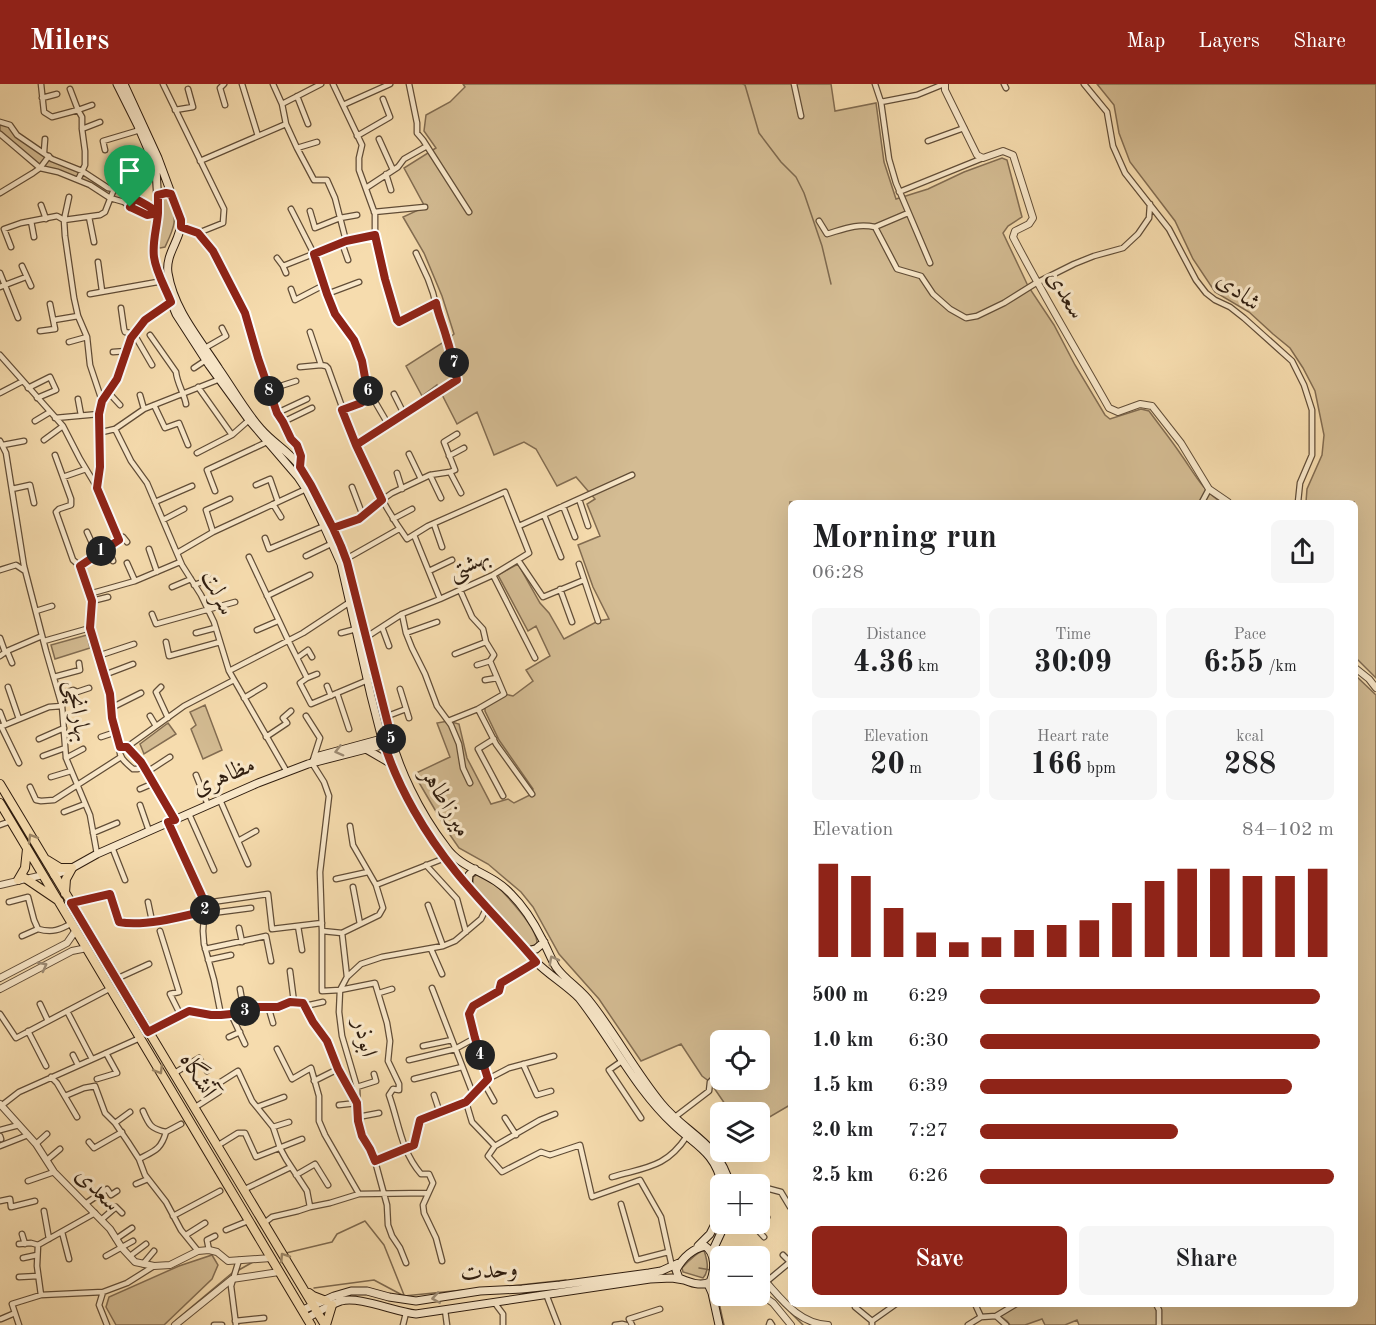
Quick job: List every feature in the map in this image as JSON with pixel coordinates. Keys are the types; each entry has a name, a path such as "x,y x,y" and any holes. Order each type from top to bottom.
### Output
{"main road":[{"name":"میرزاطاهر","path":"117,84 156,168 158,213 154,250 156,266 171,302 182,324 249,420 286,464 297,470 311,485 333,528 346,559 392,740 407,779 433,829 457,860 489,876 511,893 532,920 560,972 592,1003 662,1104 711,1149 723,1164 727,1174"},
{"path":"124,84 154,149 181,220 181,227"},
{"path":"158,195 171,194"},
{"name":"میرزاطاهر","path":"181,227 167,264 175,299 186,321 261,429 291,457 333,543 341,564 379,729 412,807 445,858 468,886 536,962 579,998 658,1110 712,1159 719,1174"},
{"path":"154,250 171,251"},
{"path":"286,464 292,461 291,457"},
{"path":"379,729 368,746 392,764"},
{"name":"مظاهری","path":"54,875 112,847 287,772 392,740"},
{"name":"آتشگاه","path":"0,784 263,1224 326,1325"},
{"name":"آتشگاه","path":"0,803 309,1322"},
{"path":"27,847 22,879 59,901"},
{"path":"44,857 60,868 72,868 66,879 65,894"},
{"path":"468,886 469,875 475,869"},
{"path":"43,875 54,875"},
{"path":"527,951 537,949 544,942"},
{"path":"710,1234 681,1262 676,1270 679,1278 698,1285 710,1282"},
{"path":"695,1249 705,1246 710,1250"},
{"name":"وحدت","path":"303,1310 316,1309 345,1293 360,1291 416,1301 648,1273 672,1267 681,1262"},
{"name":"وحدت","path":"329,1303 355,1300 406,1313 423,1313 650,1279 684,1280"},
{"path":"305,1290 329,1303 326,1325"},
{"path":"490,1291 485,1294 485,1299 492,1303"},
{"path":"469,1293 477,1297 474,1305"},
{"path":"715,1306 719,1325"},
{"name":"وحدت","path":"309,1322 316,1309"}],"street":[{"path":"41,84 44,112 52,117 92,105"},
{"path":"163,84 224,210 223,223 198,233"},
{"path":"224,84 220,88 225,105"},
{"path":"242,84 258,136"},
{"path":"273,84 282,104 286,124 314,180 327,180 335,198 348,260"},
{"path":"282,104 311,86 321,84"},
{"path":"333,84 362,145 359,170 374,212 375,235 397,320 399,322 436,303"},
{"path":"343,105 390,84"},
{"path":"409,84 417,133 469,212"},
{"path":"794,84 801,116"},
{"path":"875,84 881,102 889,159 899,192 930,263"},
{"path":"881,102 917,95 944,84 977,155 983,158"},
{"name":"شادی","path":"1084,84 1107,112 1113,146 1125,173 1168,229 1196,280 1206,293 1244,318 1292,361 1304,385 1312,410 1312,455 1300,483 1299,500"},
{"path":"175,110 193,106 188,89"},
{"path":"70,90 82,117 85,165 78,180"},
{"path":"42,98 57,93"},
{"path":"297,96 308,124"},
{"path":"357,136 390,117 384,99"},
{"path":"0,122 10,125 17,135 47,154 93,177 98,183 151,206 158,213"},
{"path":"82,129 100,122"},
{"path":"200,161 286,124"},
{"path":"928,141 964,128"},
{"path":"105,150 103,141 140,130"},
{"path":"0,134 40,168 67,175 90,185 110,198 124,202 147,215 158,213"},
{"path":"0,194 40,168 47,154 45,139"},
{"path":"379,139 393,170"},
{"path":"297,148 317,142"},
{"path":"366,188 427,146"},
{"name":"سعدی","path":"983,158 1003,151 1012,155 1033,218 1029,224 1015,231 1013,237 1036,283 1109,408 1118,412 1140,404 1152,406 1181,443 1209,489 1225,500"},
{"path":"899,192 983,158"},
{"path":"67,175 68,166"},
{"path":"122,167 134,198 130,207"},
{"path":"387,174 391,190"},
{"path":"11,247 4,229 57,216 64,220 100,215 105,212 114,189"},
{"path":"69,196 64,220 65,236 78,316 87,338 90,365 102,401"},
{"path":"875,227 897,269 921,276 933,294 950,309 966,318 1004,303 1036,283 1074,264 1123,248 1138,234 1149,218 1150,204"},
{"path":"41,205 46,219"},
{"path":"374,212 425,207"},
{"path":"291,208 314,254 335,314 354,340 362,361 368,397"},
{"path":"310,211 315,228 340,218 357,215"},
{"path":"819,221 828,234 850,226 875,227 908,213"},
{"path":"89,217 94,242"},
{"path":"31,221 34,237"},
{"path":"181,227 198,233 213,251 245,313 277,413 291,439 297,445 301,456 297,470"},
{"path":"283,266 344,242 375,235"},
{"path":"356,445 457,380 446,333 428,279 416,253"},
{"path":"277,258 286,273"},
{"path":"98,262 102,291"},
{"path":"21,266 30,286"},
{"path":"0,273 2,286 18,318"},
{"path":"2,286 26,277"},
{"path":"90,294 163,281"},
{"path":"327,294 359,282"},
{"path":"291,289 295,300 324,285"},
{"path":"97,488 100,467 99,414 102,401 117,379 131,338 145,320 171,302"},
{"path":"40,332 55,329 50,304"},
{"path":"121,309 125,332 134,334 152,365"},
{"path":"54,320 78,316"},
{"path":"205,348 226,336 222,328"},
{"path":"310,332 321,365"},
{"path":"150,335 176,372 186,404"},
{"path":"69,342 87,338"},
{"path":"112,352 127,351"},
{"path":"0,355 63,426 97,488 119,540"},
{"path":"194,368 206,360"},
{"path":"300,367 321,365 328,368 356,445 382,500 399,529 407,539 434,524 442,548"},
{"path":"28,388 50,377 57,390 37,398"},
{"path":"98,433 115,429 144,408 220,379"},
{"path":"0,393 23,381"},
{"path":"268,390 296,381"},
{"path":"198,387 232,435"},
{"path":"108,392 120,405"},
{"path":"394,394 404,414"},
{"path":"140,395 144,408"},
{"path":"342,410 361,403 368,397"},
{"path":"368,397 374,400 388,424"},
{"path":"78,399 81,415"},
{"path":"277,413 308,399"},
{"path":"154,405 165,428 179,423 188,445"},
{"path":"283,422 312,408"},
{"path":"35,421 50,412"},
{"path":"55,418 99,414"},
{"path":"197,453 232,435 249,420"},
{"path":"44,440 63,426"},
{"name":"سرلت","path":"115,429 131,461 147,483 180,562 208,610 229,671 287,772"},
{"path":"457,434 444,442 461,494"},
{"path":"2,443 24,441"},
{"path":"215,491 207,470 267,442"},
{"name":"بهارانچی","path":"2,443 6,453 26,571 62,706 66,758 90,815 97,854"},
{"path":"449,456 464,448"},
{"path":"409,454 421,479"},
{"path":"55,455 71,499 71,505 56,512 73,560 80,566 92,601 90,628 110,694 119,751 121,757 133,769 138,769 141,764"},
{"path":"63,477 86,469"},
{"path":"333,528 359,519 382,500 421,479 452,471"},
{"path":"397,473 402,489"},
{"path":"430,475 441,498"},
{"path":"519,526 632,475"},
{"path":"255,485 270,479 281,517"},
{"path":"179,482 183,490"},
{"path":"12,489 30,485 34,503"},
{"path":"155,502 192,486"},
{"path":"352,487 363,516"},
{"path":"166,489 169,496"},
{"path":"177,553 213,532 306,489"},
{"path":"1203,500 1209,489"},
{"name":"بهشتی","path":"365,638 402,614 493,575 529,553 505,492 434,524"},
{"path":"213,532 206,510 230,499"},
{"path":"579,499 588,526"},
{"path":"563,506 575,537"},
{"path":"163,520 184,509"},
{"path":"393,519 412,509"},
{"path":"544,515 561,557"},
{"path":"265,538 269,549 324,526"},
{"path":"346,559 399,529"},
{"path":"87,532 97,554"},
{"path":"414,535 440,599"},
{"path":"80,566 123,537 127,542"},
{"path":"306,556 333,543"},
{"path":"108,546 113,561"},
{"path":"149,549 157,572"},
{"path":"249,557 307,678"},
{"path":"429,571 452,560"},
{"path":"518,560 543,597 584,580"},
{"path":"89,594 135,581 180,562"},
{"path":"127,563 135,581"},
{"path":"579,564 598,621"},
{"path":"0,570 16,565 26,571"},
{"path":"267,596 310,575"},
{"path":"493,575 535,658"},
{"path":"172,587 191,579"},
{"path":"194,585 210,579"},
{"path":"460,590 472,617 483,629 486,642 494,655 490,661 477,665"},
{"path":"560,590 572,622"},
{"path":"92,601 108,597"},
{"path":"152,614 156,624 235,602"},
{"path":"229,671 303,633 350,602"},
{"path":"36,611 52,606"},
{"path":"402,614 406,633 437,706 448,720 459,744 463,768 470,783"},
{"path":"257,630 278,621"},
{"path":"406,633 437,622"},
{"path":"382,627 389,646"},
{"path":"0,656 6,651 43,639 90,628"},
{"path":"196,633 215,628"},
{"path":"341,633 356,629"},
{"path":"0,638 12,663"},
{"path":"166,642 169,656 220,642"},
{"path":"455,654 486,642"},
{"path":"98,656 134,644"},
{"path":"297,658 308,650 312,657"},
{"path":"448,720 478,709 504,694 490,661"},
{"path":"54,677 80,670 79,663"},
{"path":"104,675 133,664"},
{"path":"1358,670 1376,688"},
{"path":"317,674 300,684 311,704 368,680"},
{"path":"485,680 497,678"},
{"path":"120,747 127,747 184,706 234,680"},
{"path":"244,698 264,686"},
{"path":"8,687 19,719"},
{"path":"161,687 156,692 168,718"},
{"path":"327,687 331,696"},
{"path":"59,694 89,688"},
{"path":"400,689 409,718"},
{"path":"111,708 141,693"},
{"path":"338,693 349,729"},
{"path":"2,726 49,707 62,706"},
{"path":"385,717 406,709"},
{"path":"478,709 494,739 532,794"},
{"path":"266,737 287,723 283,718 291,711"},
{"path":"0,712 2,726 19,763"},
{"path":"150,716 156,726"},
{"path":"306,716 320,738 312,763 324,782 329,796 320,872 322,991 375,983 387,1023 390,1041 388,1060 399,1084 399,1090 393,1089 390,1095 402,1141 414,1166 421,1174 429,1174 433,1183 423,1205 442,1261"},
{"path":"39,739 64,728"},
{"path":"101,736 116,732"},
{"path":"494,739 478,749 503,796"},
{"path":"127,747 141,762 154,783 205,903 203,931 205,949 221,1015"},
{"path":"43,756 65,748"},
{"path":"66,758 83,748"},
{"path":"30,788 36,800 54,800 121,757"},
{"path":"147,772 170,757"},
{"path":"51,777 71,771"},
{"path":"196,775 208,805"},
{"path":"140,789 154,783"},
{"path":"220,800 248,864"},
{"path":"64,812 85,804"},
{"path":"140,805 149,831"},
{"path":"189,814 214,870"},
{"path":"0,825 11,821"},
{"path":"93,833 117,823"},
{"path":"322,931 342,933 379,915 383,908 376,885 354,845 350,826"},
{"path":"238,841 256,831"},
{"path":"112,847 125,880"},
{"path":"376,885 445,858"},
{"path":"426,866 457,899 466,932"},
{"path":"336,879 368,872"},
{"path":"0,885 43,875"},
{"path":"353,887 360,924"},
{"path":"71,903 110,894 119,922 129,924 251,908"},
{"path":"205,903 268,894 272,929 322,923"},
{"path":"9,902 28,897 38,929"},
{"path":"148,902 152,921"},
{"path":"428,905 443,946"},
{"name":"ابوذر","path":"406,1263 388,1225 387,1205 375,1161 362,1136 358,1117 357,1087 342,1036 339,1012 340,990 347,977 361,964 382,957 431,949 455,941 481,919 487,907"},
{"path":"298,926 302,950"},
{"path":"22,936 38,929 48,932 74,927"},
{"path":"67,943 74,927"},
{"path":"239,928 242,942"},
{"path":"160,931 179,992 161,994"},
{"path":"342,933 347,977"},
{"path":"205,949 266,936 271,961"},
{"path":"0,978 67,943 74,944 72,951"},
{"path":"0,989 72,951 87,948"},
{"path":"431,949 442,974"},
{"path":"208,960 231,955"},
{"path":"494,1101 486,1081 469,1014 473,1006 499,991 501,983 536,962"},
{"path":"116,979 149,963"},
{"path":"290,971 294,1002"},
{"path":"0,1014 16,1038 111,988"},
{"path":"432,988 474,1094"},
{"path":"240,989 244,1011"},
{"path":"379,993 392,989"},
{"path":"170,994 181,1016"},
{"path":"148,1032 189,1011 221,1015 257,1007 278,1007 290,1002 303,1003 327,1041 338,1069 357,1103 340,1104"},
{"path":"305,1006 323,1002"},
{"path":"40,1004 48,1021"},
{"path":"268,1006 273,1023"},
{"path":"67,1011 92,1059"},
{"path":"231,1014 245,1044"},
{"path":"28,1031 46,1066"},
{"path":"229,1037 240,1032"},
{"path":"1,1105 19,1092 140,1038"},
{"path":"235,1042 242,1038"},
{"path":"410,1060 456,1049 475,1038"},
{"path":"423,1046 452,1040"},
{"path":"277,1049 292,1079 310,1068 319,1096 319,1121 359,1194"},
{"path":"97,1079 117,1073 106,1053"},
{"path":"73,1055 78,1065"},
{"path":"375,1161 414,1145 420,1120 466,1102 486,1081 510,1068 554,1056"},
{"path":"174,1074 199,1058 207,1071"},
{"path":"622,1061 609,1070 641,1118"},
{"path":"523,1064 537,1095 551,1091"},
{"path":"414,1079 462,1067"},
{"path":"314,1081 338,1069"},
{"path":"194,1108 219,1092 216,1085 238,1071 252,1101 273,1127 280,1148 307,1191 310,1207"},
{"path":"357,1087 376,1081 374,1074"},
{"path":"51,1077 77,1117"},
{"path":"675,1118 709,1091 710,1082"},
{"path":"65,1096 95,1086 105,1113 122,1132 139,1159 144,1175 166,1202 198,1251"},
{"path":"434,1095 440,1113"},
{"path":"257,1107 284,1097"},
{"path":"466,1102 472,1122 495,1146"},
{"name":"سعدی","path":"1,1105 36,1144 54,1172 110,1229 125,1252 135,1262 156,1266 166,1265 198,1251 209,1250"},
{"path":"143,1111 154,1130 166,1132 181,1124"},
{"path":"115,1123 130,1112"},
{"path":"358,1117 379,1113"},
{"path":"555,1114 495,1146 488,1156 502,1172 541,1152 550,1155 580,1145 592,1197 640,1180 661,1217 672,1267"},
{"path":"505,1118 516,1135"},
{"path":"273,1127 290,1122"},
{"path":"0,1130 19,1125"},
{"path":"89,1142 94,1148 122,1132"},
{"path":"139,1159 157,1150 163,1143 166,1132"},
{"path":"217,1146 238,1134 245,1133 256,1157 302,1139"},
{"path":"36,1144 47,1134"},
{"path":"0,1146 28,1135"},
{"path":"612,1177 662,1163 678,1149 687,1136"},
{"path":"46,1160 60,1149"},
{"path":"296,1175 315,1164 328,1185"},
{"path":"243,1190 291,1167"},
{"path":"28,1180 54,1172"},
{"path":"136,1184 148,1179"},
{"path":"84,1204 107,1189 111,1195 117,1191"},
{"path":"770,1189 781,1192 788,1204"},
{"path":"173,1216 220,1191"},
{"path":"263,1224 272,1217 359,1194 428,1193"},
{"path":"0,1201 10,1199 11,1207 35,1201"},
{"path":"621,1204 637,1260 668,1252"},
{"path":"101,1220 116,1207 122,1213"},
{"path":"44,1211 49,1239"},
{"path":"22,1234 22,1244 38,1245 95,1214"},
{"path":"226,1230 248,1221"},
{"path":"186,1235 205,1223"},
{"path":"116,1239 132,1228"},
{"path":"62,1232 69,1259"},
{"path":"761,1234 764,1237"},
{"path":"215,1236 207,1240 209,1250 217,1252 228,1261 270,1258"},
{"path":"125,1252 133,1241"},
{"path":"106,1256 146,1244"},
{"path":"38,1245 40,1295"},
{"path":"143,1264 154,1251"},
{"path":"23,1258 38,1255"},
{"path":"783,1255 788,1262"},
{"path":"239,1260 231,1286 235,1323 264,1318"},
{"path":"770,1279 788,1264"},
{"path":"19,1325 12,1304 40,1295 103,1292 127,1283 156,1266"},
{"path":"176,1325 234,1274 279,1272"},
{"path":"19,1277 38,1276"},
{"path":"770,1288 788,1305"},
{"path":"103,1292 99,1305 107,1325"},
{"path":"546,1294 558,1325"},
{"path":"770,1301 791,1325"},
{"path":"492,1303 503,1314 503,1325"},
{"path":"790,1307 801,1318 828,1325"},
{"path":"856,1307 872,1323 892,1307"},
{"path":"976,1307 981,1317"},
{"path":"968,1325 981,1317 996,1316 1011,1307"},
{"path":"1158,1307 1158,1325"},
{"path":"632,1325 629,1319 660,1309"},
{"path":"445,1310 447,1325"},
{"path":"0,1318 15,1313"},
{"path":"403,1325 406,1313"},
{"path":"996,1316 1006,1325"},
{"path":"781,1325 785,1318"},
{"path":"214,1325 222,1325"},
{"path":"615,1325 626,1325"}],"shaded area":[{"path":"463,84 831,84 835,111 876,103 884,162 896,199 928,189 1002,158 1007,160 1022,217 1008,226 1003,233 1028,286 1054,325 1105,415 1110,419 1141,409 1149,411 1199,481 1218,500 788,500 788,1106 770,1117 770,1102 724,1102 715,1090 770,1090 770,1030 710,1030 710,1082 702,1076 681,1044 641,1061 599,999 559,954 533,907 521,892 488,864 459,848 414,774 450,757 437,723 448,721 459,724 467,758 491,804 508,799 514,803 532,794 533,789 499,740 485,708 504,694 513,696 533,681 526,670 550,656 536,626 528,631 498,575 518,564 564,639 598,621 609,619 593,587 578,545 600,536 587,504 595,499 576,477 557,486 536,449 524,442 494,455 477,412 457,424 437,385 422,396 406,366 454,334 442,296 424,253 403,217 425,207 404,168 436,148 424,131 426,115 450,102 465,87"},
{"path":"1097,84 1376,84 1376,678 1358,660 1358,500 1306,500 1307,489 1322,455 1324,435 1315,391 1290,348 1249,312 1215,292 1193,259 1175,221 1130,162 1119,133 1114,105"},
{"path":"0,122 9,126 45,154 150,207 156,213 148,213 111,198 92,184 41,168 0,133"},
{"path":"161,198 168,198 174,223 165,247 160,248 157,246"},
{"path":"87,635 90,648 55,659 51,645"},
{"path":"1358,678 1376,695 1376,1325 1079,1325 1077,1320 1065,1325 1045,1325 1042,1319 1025,1325 1010,1325 1000,1316 1012,1309 1011,1307 1358,1307"},
{"path":"205,705 222,750 203,759 191,729 196,725 190,712"},
{"path":"168,723 176,734 144,754 140,744"},
{"path":"478,874 494,884 513,903 527,921 537,944 529,947 473,885 473,877"},
{"path":"704,1250 707,1268 703,1278 683,1272 682,1268 687,1262"},
{"path":"212,1255 218,1265 212,1279 164,1325 116,1325 106,1307 109,1297 179,1266"}],"waterway":[{"path":"743,84 759,133 781,162 796,177 804,193 822,246 831,284"},
{"path":"286,1253 332,1242 337,1234 365,1221 384,1245 404,1295"},
{"path":"237,1271 253,1262"},
{"path":"699,1268 710,1270"},
{"path":"176,1320 232,1273"},
{"path":"314,1288 374,1280 404,1296 463,1290"},
{"path":"501,1287 566,1280"},
{"path":"720,1306 724,1325"},
{"path":"791,1313 803,1325"}],"route":[{"path":"130,207 134,198 151,206 158,213 158,195 171,194 181,220 181,227 198,233 213,251 245,313 277,413 291,439 297,445 301,456 300,467 333,528 359,519 363,516 382,500 356,445 457,380 453,360 436,303 399,322 397,320 375,235 346,241 314,254 335,314 354,340 362,361 368,394 368,397 361,403 342,410 356,445 382,500 359,519 333,528 347,562 392,740 384,743 387,755 412,807 445,858 536,962 501,983 499,991 473,1006 469,1014 488,1079 466,1102 420,1120 414,1145 375,1161 362,1136 357,1103 338,1069 327,1041 303,1003 290,1002 278,1007 257,1007 221,1015 189,1011 148,1032 71,903 110,894 119,922 129,924 178,918 205,911 205,903 168,822 175,820 141,762 127,747 120,747 112,718 110,694 90,628 92,601 80,566 119,540 97,488 100,467 99,414 102,401 117,379 131,338 145,320 171,302 154,256 158,213 147,215 130,207"}]}
